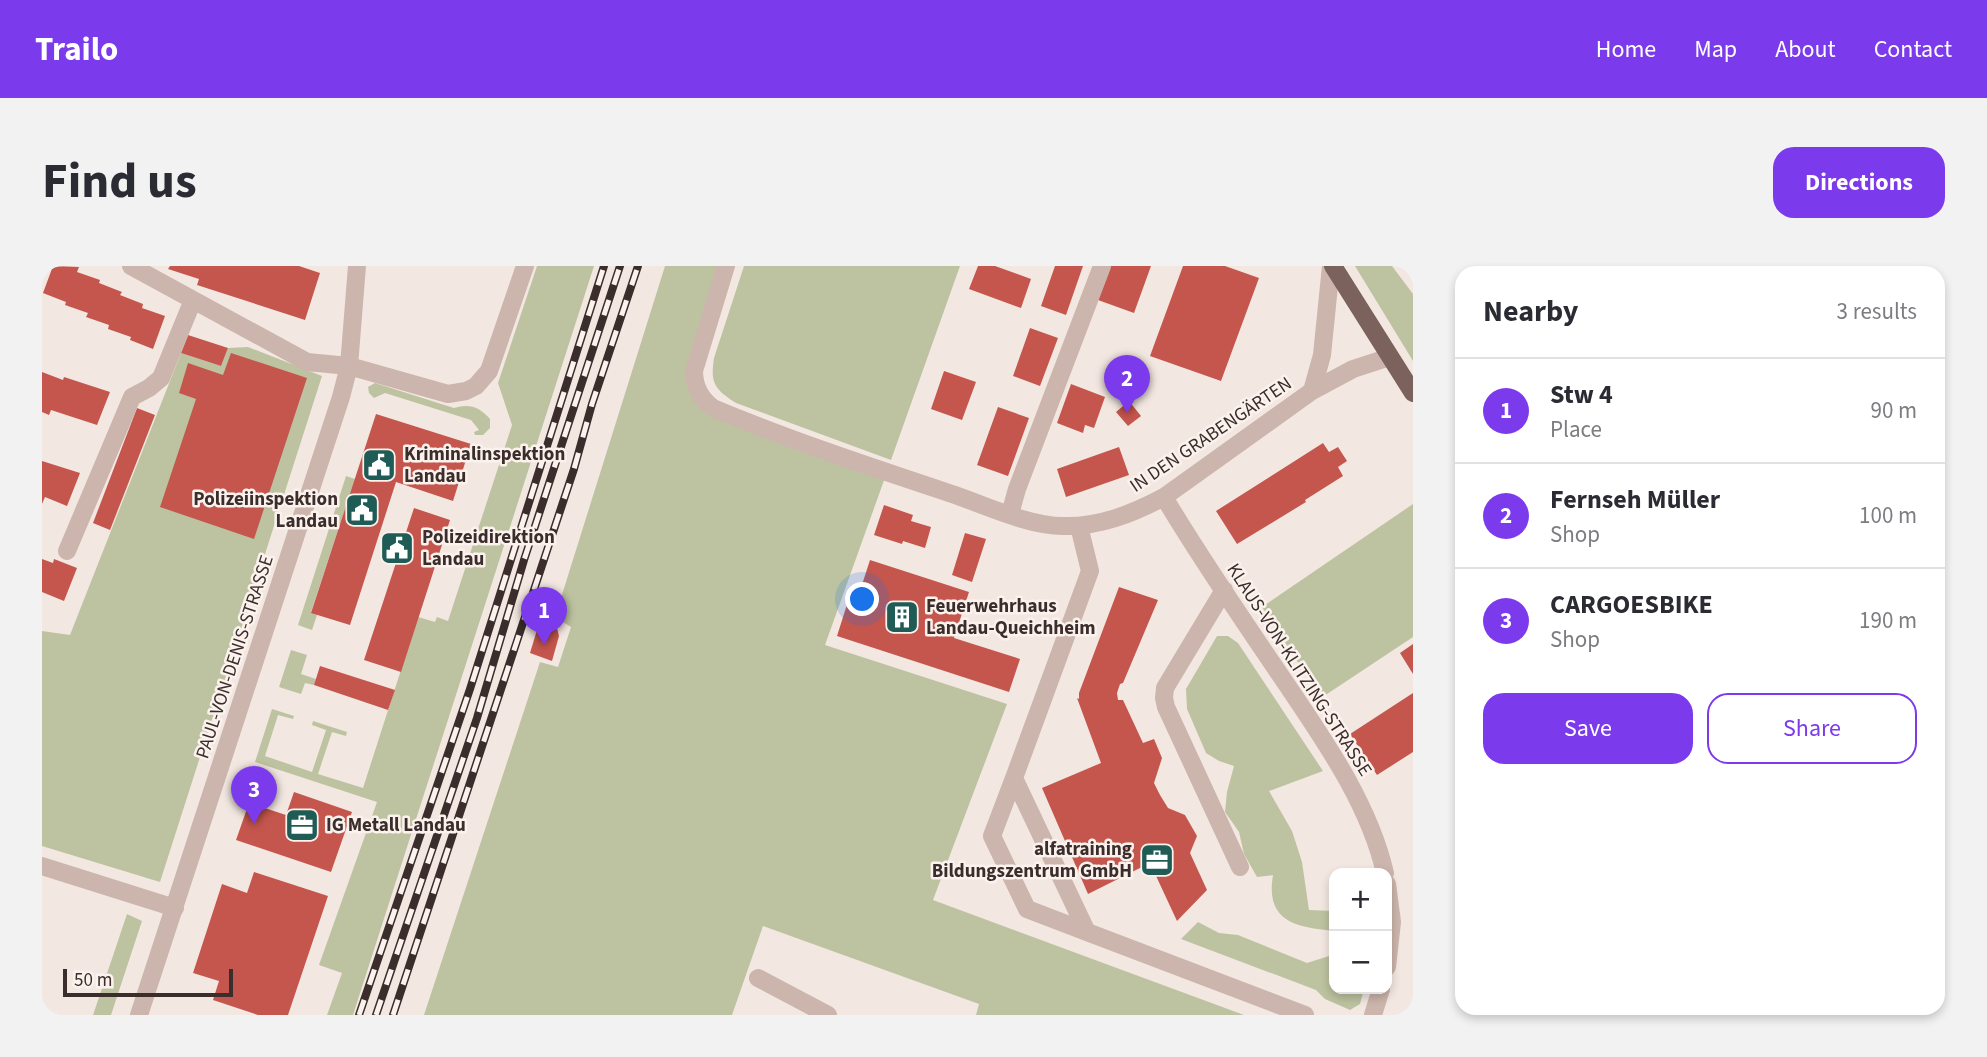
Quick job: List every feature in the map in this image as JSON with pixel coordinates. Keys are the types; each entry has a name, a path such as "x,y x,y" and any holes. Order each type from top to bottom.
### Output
{"main road":[{"path":"1332,266 1413,393"}],"street":[{"path":"131,266 306,362 349,366 448,394 476,386 489,371 525,266"},
{"name":"PAUL-VON-DENIS-STRASSE","path":"139,1015 337,410 349,366 357,266"},
{"name":"IN DEN GRABENGÄRTEN","path":"726,266 694,371 696,384 705,402 753,425 887,472 1010,514 1059,526 1079,526 1124,516 1164,497 1312,391 1353,369 1390,357"},
{"path":"1010,514 1017,489 1102,266"},
{"name":"IN DEN GRABENGÄRTEN","path":"1312,391 1322,355 1332,266"},
{"path":"67,551 132,397 161,378 193,300"},
{"name":"KLAUS-VON-KLITZING-STRASSE","path":"1164,497 1339,767 1372,831 1383,868"},
{"path":"1079,526 1090,571 992,836 1009,873 1027,909 1305,1015"},
{"path":"1223,590 1166,688 1164,698 1240,867"},
{"path":"1014,778 1087,932"},
{"path":"42,866 175,908"},
{"path":"758,978 828,1015"},
{"path":"1373,1015 1379,994"}],"green space":[{"path":"537,266 594,266 353,1015 327,1015 342,973 319,965 377,802 255,762 272,709 294,716 293,719 278,715 265,756 312,772 326,730 312,725 313,721 347,732 346,736 332,732 318,774 363,788 418,617 435,622 437,617 448,621 512,425 498,383"},
{"path":"665,266 726,266 696,359 701,397 887,472 825,645 1007,704 933,900 1244,1015 976,1015 979,1004 763,926 732,1015 424,1015 540,662 558,667 571,627 555,617"},
{"path":"744,266 960,266 891,460 736,403 719,389 713,374 714,358"},
{"path":"1355,266 1392,266 1413,294 1413,361"},
{"path":"248,347 322,376 160,882 42,846 42,631 70,635 181,353 221,366 228,348"},
{"path":"375,383 454,408 474,407 490,419 490,428 483,435 475,435 474,432 479,430 471,420 385,393 374,398 368,387"},
{"path":"346,476 355,479 311,612 317,615 312,630 298,625"},
{"path":"1413,504 1413,637 1321,698 1262,607"},
{"path":"1217,636 1228,636 1238,643 1323,771 1269,791 1292,831 1302,862 1309,910 1329,911 1329,930 1307,927 1286,919 1274,903 1273,875 1257,877 1244,854 1239,832 1225,812 1234,766 1206,753 1187,709 1186,689"},
{"path":"291,650 307,655 301,674 316,679 314,685 305,683 301,694 279,687"},
{"path":"127,914 142,921 111,1015 93,1015"},
{"path":"1198,922 1219,933 1238,935 1307,963 1329,956 1329,994 1363,994 1360,1004 1350,1010 1325,999 1316,990 1181,939"}],"building":[{"path":"53,266 79,267 77,272 122,292 120,295 143,304 142,308 165,316 153,349 108,329 109,325 86,317 88,313 43,293"},
{"path":"170,266 299,266 320,273 305,320 197,285 199,279 168,269"},
{"path":"978,266 995,266 1031,279 1021,308 969,289"},
{"path":"1055,266 1083,266 1066,315 1041,306"},
{"path":"1111,266 1151,266 1134,313 1098,300"},
{"path":"1183,266 1225,266 1259,278 1221,381 1150,356"},
{"path":"1030,328 1058,338 1040,386 1013,376"},
{"path":"188,335 228,348 221,366 181,353"},
{"path":"231,353 307,378 254,539 160,507 196,399 179,393 188,363 223,375"},
{"path":"944,371 976,382 962,420 931,409"},
{"path":"42,372 110,392 97,425 51,410 49,415 42,412"},
{"path":"1071,384 1105,397 1094,428 1085,425 1083,433 1057,423"},
{"path":"1129,401 1141,416 1128,426 1116,412"},
{"path":"998,407 1029,418 1008,476 977,465"},
{"path":"137,408 155,415 110,530 93,523"},
{"path":"376,414 471,444 453,501 396,482 350,625 311,613"},
{"path":"1323,443 1329,452 1338,447 1347,461 1338,467 1343,476 1237,544 1216,511"},
{"path":"1119,447 1129,475 1066,497 1057,469"},
{"path":"42,461 80,473 67,506 45,497 42,504"},
{"path":"884,505 913,515 911,521 931,527 925,548 874,535"},
{"path":"414,508 450,520 401,672 364,660"},
{"path":"965,533 986,539 972,582 952,575"},
{"path":"42,559 53,563 54,559 77,568 64,601 42,592"},
{"name":"Feuerwehrhaus Landau-Queichheim","path":"870,560 969,592 954,638 1020,659 1009,692 837,636 850,595 858,597"},
{"path":"1119,587 1158,600 1117,693 1118,700 1123,700 1143,743 1154,739 1162,758 1154,783 1160,795 1168,808 1185,815 1197,836 1190,853 1207,890 1177,921 1150,863 1088,894 1042,788 1101,763 1077,698 1079,699"},
{"path":"544,624 557,628 559,636 552,661 530,653 537,630"},
{"path":"1413,644 1413,674 1400,653"},
{"path":"320,666 395,690 388,710 314,685"},
{"path":"1413,693 1413,752 1377,775 1350,734"},
{"path":"294,792 352,812 331,872 236,840 249,803 286,815"},
{"path":"254,872 328,896 288,1015 258,1015 213,1000 219,981 193,973 222,884 247,893"}],"railway":[{"path":"359,1015 470,689 604,266"},
{"path":"376,1015 477,718 524,560 620,266"},
{"path":"393,1015 574,469 592,404 638,266"}],"place":[{"name":"Fernseh Müller","path":"1127,413"},
{"name":"Kriminalinspektion Landau","path":"379,465"},
{"name":"Polizeiinspektion Landau","path":"362,510"},
{"name":"Polizeidirektion Landau","path":"397,548"},
{"name":"Feuerwehrhaus Landau-Queichheim","path":"902,617"},
{"name":"Stw 4","path":"544,645"},
{"name":"CARGOESBIKE","path":"254,824"},
{"name":"IG Metall Landau","path":"302,825"},
{"name":"alfatraining Bildungszentrum GmbH","path":"1157,860"}]}
